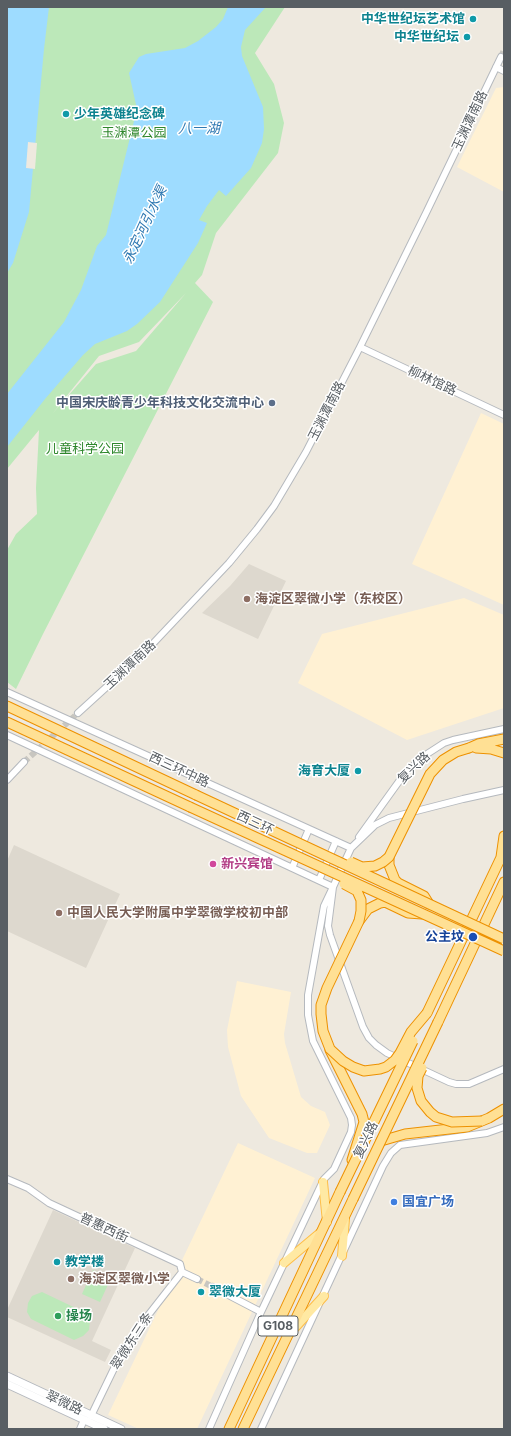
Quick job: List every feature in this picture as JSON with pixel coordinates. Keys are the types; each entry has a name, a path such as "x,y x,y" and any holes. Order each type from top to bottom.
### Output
{"highway":[{"path":"7,701 33,718"},
{"name":"西三环","path":"7,706 504,939"},
{"name":"西三环","path":"7,722 504,951"},
{"path":"7,726 25,730"},
{"path":"330,858 339,857 357,865 367,866 375,866 383,862 389,857 426,780 433,769 449,756 478,744 504,739"},
{"path":"469,748 491,749 504,753"},
{"name":"复兴路","path":"229,1429 340,1192 502,854 504,836"},
{"path":"389,857 389,865 395,880 424,896 429,904"},
{"path":"325,869 332,878 357,891 362,905 359,921"},
{"name":"复兴路","path":"243,1429 504,882"},
{"path":"347,1179 364,1122 362,1114 330,1049 323,1031 321,1022 321,1005 327,988 359,921 368,910 380,903 385,902 408,913 426,914"},
{"path":"330,1049 348,1065 358,1070 373,1071 386,1067 395,1060 411,1032 427,1013"},
{"path":"438,1022 431,1048 418,1076 417,1088 421,1101 436,1117 444,1120 461,1122 482,1121"},
{"path":"381,1141 405,1134 467,1127 504,1109"}],"main road":[{"path":"284,1263 325,1226 323,1182"},
{"path":"342,1256 345,1217"},
{"path":"289,1334 324,1296"},
{"name":"翠微路","path":"7,1376 120,1429"},
{"name":"翠微路","path":"7,1384 104,1429"}],"street":[{"name":"玉渊潭南路","path":"78,713 145,652 229,563 257,529 281,494 306,452 360,347 501,57"},
{"path":"496,67 504,71"},
{"name":"柳林馆路","path":"360,347 504,415"},
{"name":"西三环中路","path":"7,692 351,848"},
{"name":"复兴路","path":"209,1429 261,1312 323,1182 334,1170 348,1139 352,1125 349,1112 313,1041 308,1016 308,995 324,906 351,848 405,773 419,760 444,743 504,729"},
{"path":"7,735 333,887 328,926 330,935 363,1028 369,1038 387,1053 456,1084 469,1084 504,1069"},
{"path":"7,780 24,762"},
{"path":"351,848 375,825 385,819 504,790"},
{"path":"292,868 309,830"},
{"path":"319,880 336,841"},
{"name":"复兴路","path":"261,1429 387,1158 400,1145 487,1133 504,1127"},
{"name":"普惠西街","path":"7,1179 28,1188 46,1202 180,1264 182,1272 197,1279"},
{"name":"翠微东三条","path":"91,1416 121,1354 139,1327 182,1272"},
{"path":"213,1287 261,1312"},
{"path":"80,1429 84,1420"}],"shaded area":[{"path":"504,87 504,192 457,167 496,88"},
{"path":"481,413 504,424 504,605 412,564"},
{"name":"海淀区翠微小学（东校区）","path":"249,564 286,581 258,639 202,613 230,586"},
{"path":"464,598 504,615 504,708 407,740 298,683 322,634"},
{"name":"中国人民大学附属中学翠微学校初中部","path":"14,845 120,894 86,968 7,931 7,861"},
{"path":"237,981 291,992 284,1034 285,1043 301,1097 311,1106 325,1112 330,1125 317,1153 307,1153 269,1138 241,1096 228,1047 227,1030"},
{"name":"翠微大厦","path":"238,1143 315,1178 197,1429 139,1429 108,1415"},
{"name":"海淀区翠微小学","path":"53,1210 135,1248 92,1341 111,1350 105,1362 7,1317 7,1310"}],"green space":[{"name":"玉渊潭公园","path":"7,7 285,7 255,53 274,84 284,123 278,153 216,233 202,275 195,283 213,302 16,689 7,682 7,550 16,534 37,514 36,488 39,430 7,469","holes":["186,293 136,351 96,364 53,413 99,356 139,342"]},
{"path":"93,1270 111,1278 100,1302 82,1294"},
{"name":"操场","path":"42,1292 84,1312 90,1320 89,1330 83,1336 74,1340 31,1319 27,1312 28,1303 32,1296"}],"water":[{"path":"7,7 49,7 29,212 13,263 7,273"},
{"name":"八一湖","path":"228,7 266,7 245,30 241,47 242,56 263,107 264,129 262,143 251,168 226,196 219,190 207,206 199,220 207,223 198,243 160,302 137,324 127,331 95,344 83,355 45,399 7,447 7,394 64,322 81,290 97,246 106,235 137,109 129,73 139,57 146,54 185,48 198,41 216,27 223,19"}],"pier":[{"path":"28,142 37,143 35,169 26,168"}],"tunnel":[{"path":"501,57 504,50"},
{"path":"24,762 78,713"},
{"path":"197,1279 213,1287"}],"place":[{"name":"中华世纪坛艺术馆","path":"473,19"},
{"name":"中华世纪坛","path":"467,37"},
{"name":"少年英雄纪念碑","path":"66,114"},
{"name":"中国宋庆龄青少年科技文化交流中心","path":"272,403"},
{"name":"海淀区翠微小学（东校区）","path":"247,599"},
{"name":"海育大厦","path":"358,771"},
{"name":"新兴宾馆","path":"213,864"},
{"name":"中国人民大学附属中学翠微学校初中部","path":"59,913"},
{"name":"公主坟","path":"473,937"},
{"name":"国宜广场","path":"394,1202"},
{"name":"教学楼","path":"57,1262"},
{"name":"海淀区翠微小学","path":"71,1279"},
{"name":"翠微大厦","path":"201,1292"},
{"name":"操场","path":"58,1316"}],"water label":[{"name":"永定河引水渠","path":"145,225"}],"park label":[{"name":"儿童科学公园","path":"85,449"}]}
